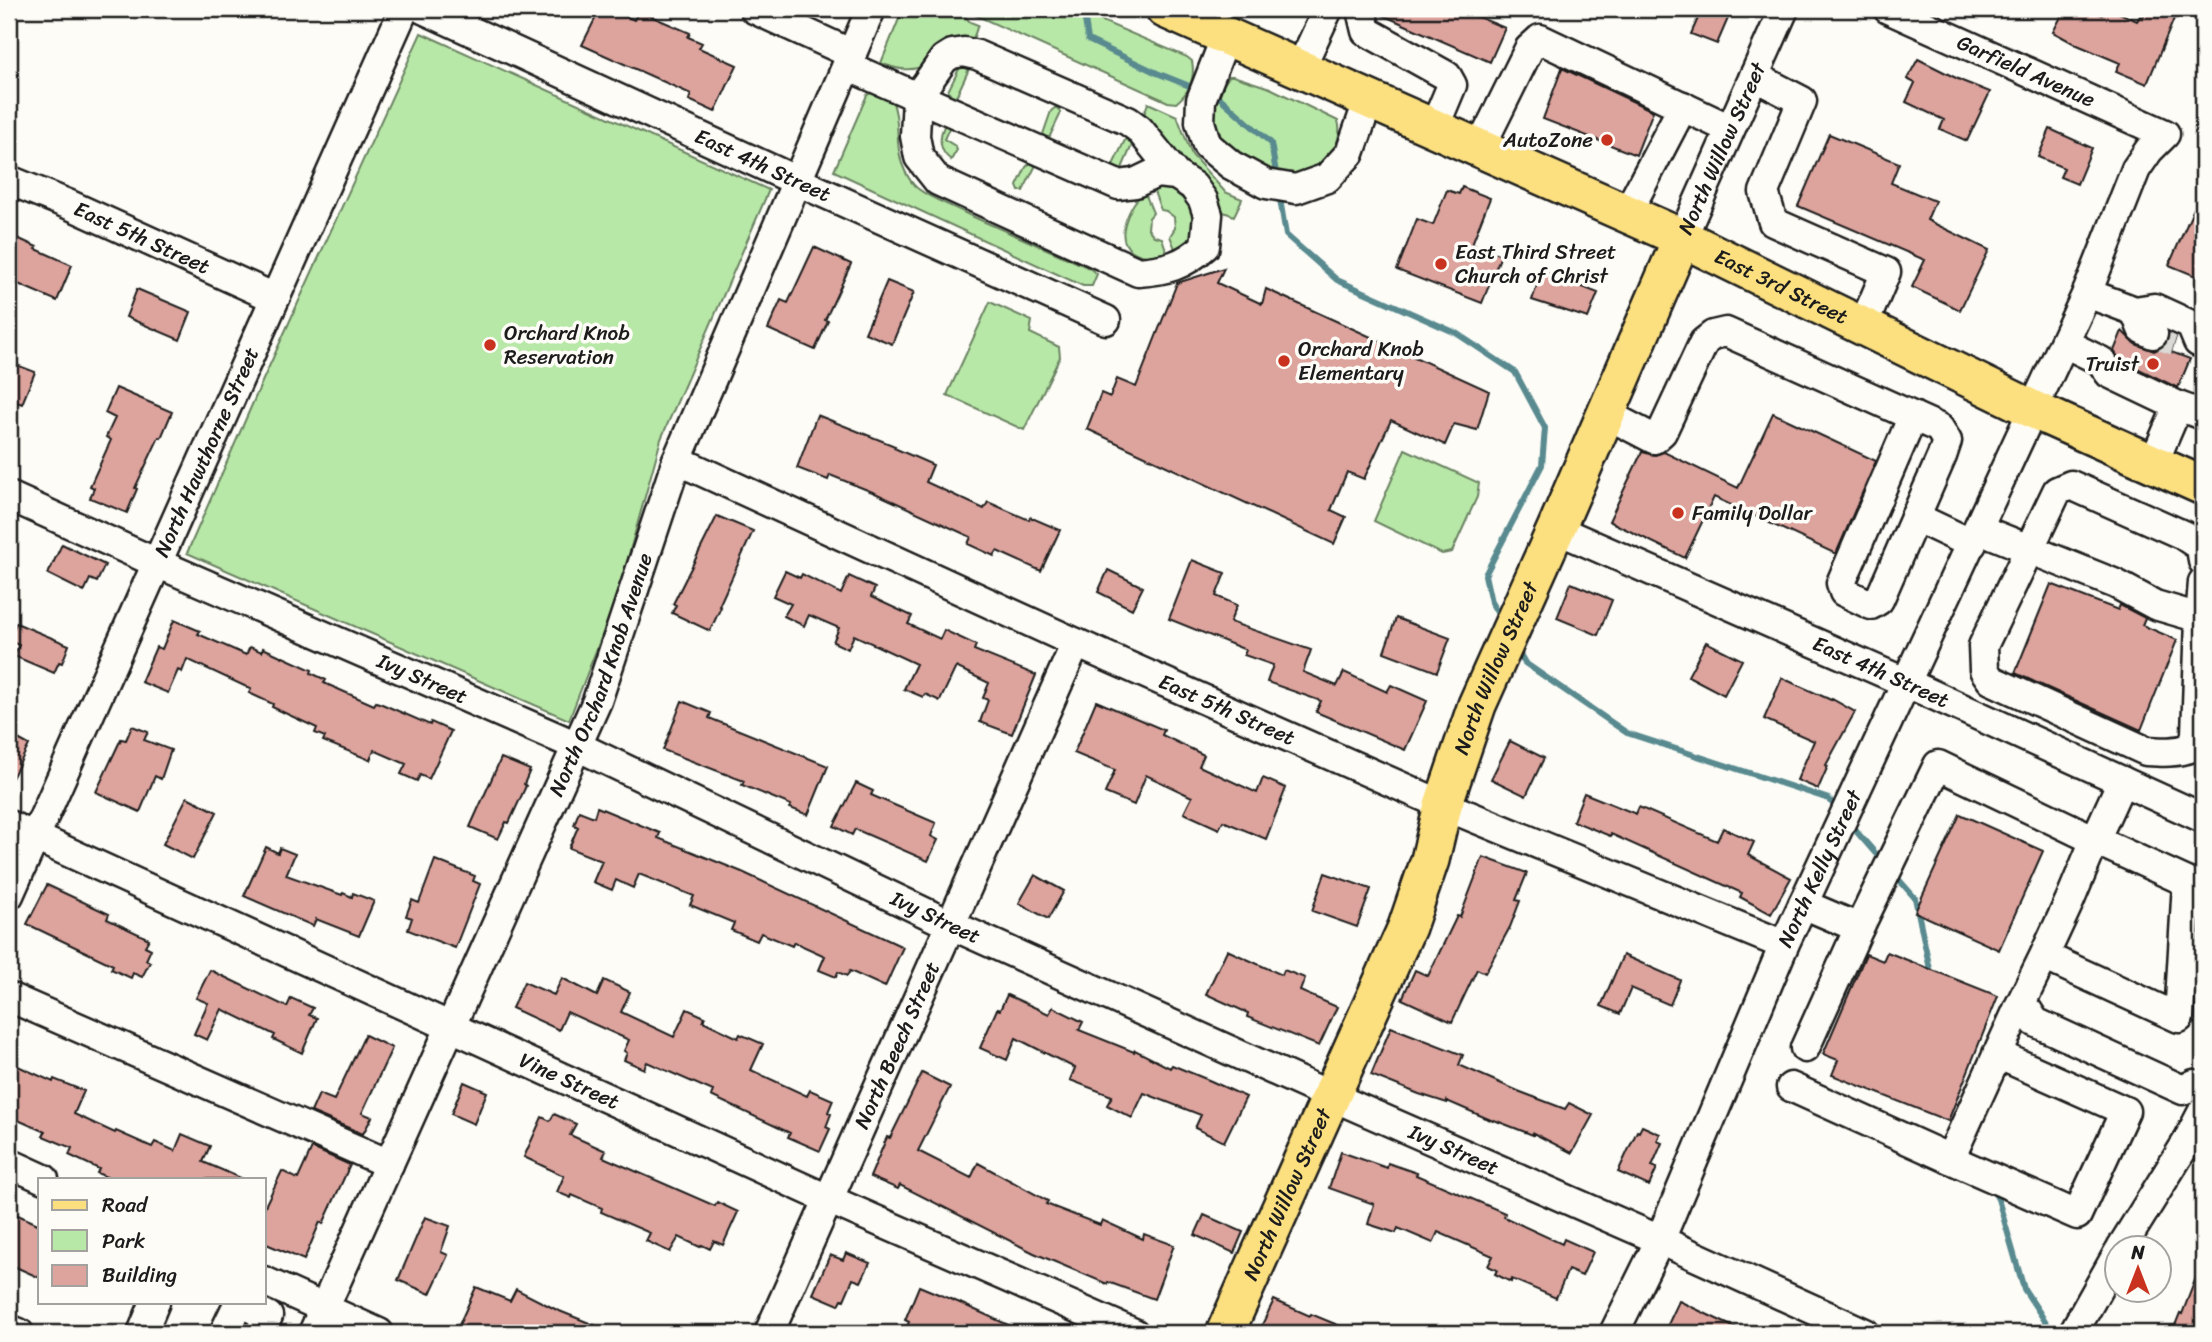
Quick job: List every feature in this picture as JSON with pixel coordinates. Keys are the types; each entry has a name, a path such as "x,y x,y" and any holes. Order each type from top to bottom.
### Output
{"main road":[{"name":"East 3rd Street","path":"1165,9 1682,238 2034,410 2203,486"},
{"name":"North Willow Street","path":"1225,1333 1407,927 1476,705 1556,529 1682,238"}],"street":[{"name":"North Hawthorne Street","path":"9,895 404,9"},
{"name":"East 4th Street","path":"423,9 1106,320"},
{"path":"754,9 916,97 1118,185 1135,183 1156,173 1176,174"},
{"name":"North Orchard Knob Avenue","path":"318,1321 597,701 677,460 871,9"},
{"path":"1300,69 1328,9"},
{"path":"1364,9 1362,13 1366,31 1447,76 1452,85 1434,128"},
{"name":"North Willow Street","path":"1682,238 1784,9"},
{"name":"Garfield Avenue","path":"1888,9 2165,134"},
{"path":"1226,36 1201,100 1200,122 1207,145 1231,165 1266,184 1296,189 1327,178 1350,153 1369,99"},
{"path":"1480,148 1529,49 1540,39 1731,129"},
{"path":"964,52 977,55 1128,121 1139,129 1176,174 1193,186 1203,200 1208,215 1205,246 1190,260 1164,270 1138,272 938,181 919,157 915,136 916,97 944,59 964,52"},
{"path":"1754,76 1802,101 1765,192 1773,222 1886,272 1863,326"},
{"path":"1627,214 1683,106"},
{"name":"North Kelly Street","path":"1614,1333 1660,1240 1784,945 2087,293 2136,169 2149,150 2165,134"},
{"name":"East 5th Street","path":"9,180 275,298"},
{"path":"2087,293 2135,311 2154,308 2192,325 2182,340 2142,329 2135,311"},
{"path":"1606,414 1654,439 1662,432 1704,342 1713,335 1726,332 1913,416 1939,428 1947,441 1879,600 1871,605 1843,592 1841,583 1913,416"},
{"path":"2064,343 2101,361 2109,373 2190,410 2153,464"},
{"name":"East 5th Street","path":"677,460 1076,643 1443,805 1784,945"},
{"path":"2202,554 2183,535 2071,485 2057,491 1983,646 1984,670 1991,680 2146,751 2183,751 2193,747 2196,734 2203,582"},
{"name":"Ivy Street","path":"9,496 156,563 577,746 949,924 1865,1333"},
{"path":"1915,517 1975,537 2028,549 2116,584 2155,605 2202,619"},
{"name":"East 4th Street","path":"1556,529 1907,683 2203,818"},
{"name":"North Beech Street","path":"769,1333 1076,643"},
{"path":"1805,1048 1859,928 1938,765 2187,882 2179,1018 2044,956"},
{"path":"1951,1159 1997,1054 2024,1009 2044,956 2122,781"},
{"name":"Vine Street","path":"9,825 830,1200 1133,1333"},
{"path":"1803,904 1859,928"},
{"path":"9,997 389,1164"},
{"path":"2024,1009 2039,1007 2064,1018 2190,1075 2199,1087"},
{"path":"1791,1087 2077,1215 2125,1111 1997,1054"},
{"path":"2131,1234 2195,1146 2203,1111"},
{"path":"9,1163 42,1178"},
{"path":"2073,1333 2104,1278"},
{"path":"142,1333 154,1304"},
{"path":"224,1333 251,1304"},
{"path":"266,1304 318,1321 379,1333"},
{"path":"9,1329 18,1333"}],"green space":[{"path":"903,9 958,9 970,22 978,25 971,40 943,41 922,66 898,68 881,63"},
{"path":"970,9 1074,9 1187,57 1192,61 1192,78 1185,94 1176,103 1168,102 975,15"},
{"name":"Orchard Knob Reservation","path":"421,33 769,190 661,439 618,594 569,720 187,553"},
{"path":"963,65 969,69 956,97 951,98 948,91"},
{"path":"1229,76 1270,88 1338,121 1338,138 1330,156 1316,171 1292,177 1263,167 1229,149 1215,129 1212,111"},
{"path":"871,93 891,98 896,116 901,162 917,188 934,199 1089,268 1097,274 1092,286 1083,286 834,171 867,95"},
{"path":"1148,103 1177,116 1192,155 1225,192 1242,199 1234,216 1221,211 1217,197 1203,179 1185,167 1143,117"},
{"path":"1056,107 1060,115 1048,140 1041,140 1051,111"},
{"path":"947,125 949,128 944,139 957,150 951,160 941,145 942,131"},
{"path":"1128,139 1132,145 1120,173 1112,167 1125,140"},
{"path":"1032,161 1035,167 1023,191 1019,191 1017,186"},
{"path":"1163,188 1176,193 1193,209 1195,236 1178,256 1170,236 1175,228 1174,217 1161,210 1153,189"},
{"path":"1145,193 1153,213 1149,218 1148,229 1154,236 1162,238 1169,259 1148,257 1126,245 1124,228 1137,200"},
{"path":"990,302 1032,321 1030,333 1059,347 1060,357 1024,430 947,395"},
{"path":"1405,449 1479,483 1477,497 1452,552 1442,554 1374,521"}],"building":[{"path":"605,9 634,20 639,11 690,33 688,37 702,43 699,48 737,65 715,112 689,100 691,94 582,45 597,15 601,17"},
{"path":"1380,9 1459,9 1505,28 1490,62 1380,14"},
{"path":"1702,9 1732,9 1717,44 1691,34"},
{"path":"2076,9 2090,9 2102,15 2105,9 2111,9 2137,21 2147,9 2178,9 2147,84 2116,71 2120,63 2053,32 2064,11 2072,15"},
{"path":"1918,59 1990,92 1967,141 1940,129 1944,120 1906,102 1915,83 1907,79"},
{"path":"1562,68 1653,111 1636,155 1543,119"},
{"path":"2050,129 2092,148 2077,184 2060,177 2064,168 2038,157"},
{"path":"1829,134 1899,163 1891,183 1935,201 1927,220 1989,250 1960,310 1912,287 1925,260 1798,206"},
{"path":"1462,187 1490,198 1472,244 1501,255 1482,303 1397,270 1417,219 1433,225 1447,190 1459,194"},
{"path":"2203,188 2203,279 2169,265"},
{"path":"15,237 72,265 57,301 9,280 9,250"},
{"path":"814,247 851,264 825,320 828,321 815,350 768,329 781,300 788,303"},
{"name":"Orchard Knob Elementary","path":"1224,268 1217,283 1262,304 1266,289 1489,391 1477,430 1454,424 1445,445 1391,420 1364,479 1347,472 1331,510 1346,517 1334,544 1087,429 1101,393 1110,397 1117,379 1136,387 1177,283"},
{"path":"1542,271 1598,293 1588,318 1532,300"},
{"path":"887,281 914,292 892,344 865,333"},
{"path":"137,289 191,312 180,340 126,317"},
{"path":"2122,331 2135,344 2154,351 2168,341 2169,333 2176,337 2171,352 2190,359 2178,388 2120,360 2114,351"},
{"path":"9,362 35,372 22,404 9,399"},
{"path":"116,388 172,412 135,488 137,489 127,513 90,498 94,488 90,486 111,440 106,437 115,418 105,413"},
{"path":"1773,413 1876,461 1836,554 1714,497 1685,558 1609,521 1642,452 1655,455 1664,452 1738,488"},
{"path":"817,415 895,446 894,448 933,465 926,482 984,509 988,502 1060,530 1041,571 997,551 994,556 968,544 971,537 875,493 830,475 828,480 797,468"},
{"path":"717,516 753,531 710,631 672,613 676,605 673,604"},
{"path":"62,544 105,565 97,582 90,579 84,592 48,574"},
{"path":"1192,560 1225,573 1216,596 1237,605 1230,622 1311,650 1303,672 1337,686 1344,672 1387,692 1391,685 1427,701 1405,750 1316,712 1321,701 1267,682 1273,665 1244,655 1246,650 1169,619"},
{"path":"1108,570 1143,587 1132,609 1098,592"},
{"path":"785,571 800,578 802,574 841,594 849,576 875,588 871,597 912,616 908,624 940,639 944,630 976,645 974,650 1036,675 1012,734 980,722 988,700 983,698 989,683 956,667 940,701 925,694 923,697 904,689 916,664 854,635 848,649 833,642 839,628 809,615 804,626 784,616 791,604 773,596"},
{"path":"1571,583 1612,600 1598,635 1557,618"},
{"path":"2051,584 2118,610 2120,605 2145,618 2142,625 2177,640 2141,730 2015,673"},
{"path":"1396,618 1450,638 1437,672 1384,652"},
{"path":"174,620 246,655 250,647 262,652 263,648 312,670 311,673 326,680 324,683 374,705 376,702 382,704 451,731 429,779 420,775 417,781 401,774 406,764 374,750 370,760 323,741 325,737 315,733 317,728 272,707 273,704 249,693 251,689 187,659 182,672 178,670 168,693 141,682 156,647 162,649"},
{"path":"16,623 69,645 62,663 59,662 54,673 14,656 19,645 9,641"},
{"path":"1706,642 1742,660 1724,695 1688,676"},
{"path":"1782,678 1855,712 1826,765 1828,766 1818,789 1797,780 1814,741 1764,719"},
{"path":"682,701 711,713 709,718 828,766 808,815 742,785 744,781 663,750"},
{"path":"1096,701 1164,730 1162,735 1204,755 1199,766 1257,793 1263,778 1286,788 1266,839 1223,821 1219,829 1184,813 1192,797 1146,775 1134,805 1105,793 1115,770 1074,753"},
{"path":"132,726 148,732 144,740 171,750 161,779 155,776 140,812 96,792 121,739 126,740"},
{"path":"9,734 29,745 9,784"},
{"path":"1510,741 1544,758 1526,796 1491,779"},
{"path":"501,758 530,770 524,784 526,786 509,823 506,822 498,839 470,827"},
{"path":"856,783 873,791 871,795 936,823 931,836 938,840 928,861 855,829 852,835 834,826"},
{"path":"1584,793 1636,814 1639,807 1717,841 1723,828 1754,842 1748,855 1791,878 1771,914 1740,897 1742,893 1611,834 1610,836 1573,821"},
{"path":"187,797 217,812 193,859 163,844"},
{"path":"597,807 660,833 658,838 742,872 903,947 885,987 850,971 847,976 838,972 836,977 819,970 825,956 794,942 792,946 761,933 757,941 731,930 734,923 690,905 694,896 639,874 633,888 616,880 612,890 593,882 602,861 569,848 578,827 574,825 579,811 594,817"},
{"path":"1960,814 2043,851 1999,950 1915,912"},
{"path":"266,847 278,853 280,848 295,854 286,875 342,895 343,893 352,897 353,893 374,901 359,936 316,919 313,926 244,896"},
{"path":"1483,857 1527,873 1516,900 1520,901 1510,927 1485,973 1477,969 1452,1022 1402,999 1415,970 1428,976 1457,916 1460,917"},
{"path":"435,860 475,876 473,881 480,884 455,948 408,930 412,918 406,916 412,900 419,903"},
{"path":"1325,873 1371,889 1357,927 1312,911"},
{"path":"1035,875 1064,891 1048,919 1019,903"},
{"path":"47,885 109,914 107,919 149,939 145,946 151,949 146,960 150,962 142,977 133,973 131,978 111,969 113,965 27,924"},
{"path":"1227,950 1282,975 1284,970 1305,978 1300,991 1337,1007 1319,1046 1247,1017 1248,1013 1206,994"},
{"path":"1887,952 1998,996 1948,1121 1832,1075 1838,1060 1823,1054 1866,954 1883,961"},
{"path":"1623,955 1680,980 1670,1005 1631,988 1620,1014 1601,1006"},
{"path":"210,970 287,1007 291,998 313,1008 309,1015 317,1018 302,1053 273,1039 275,1035 222,1009 207,1040 194,1034 208,1003 196,998"},
{"path":"562,978 597,996 604,980 630,992 621,1012 674,1037 687,1009 705,1017 703,1021 738,1038 740,1034 763,1044 751,1070 807,1096 810,1090 833,1100 826,1127 830,1129 820,1151 788,1137 790,1133 711,1096 713,1091 647,1062 644,1069 624,1060 627,1053 624,1051 629,1040 567,1012 559,1030 512,1008 524,982 554,995"},
{"path":"1007,995 1049,1014 1053,1007 1083,1022 1079,1030 1134,1052 1135,1050 1170,1068 1172,1065 1246,1097 1224,1142 1195,1128 1201,1115 1144,1093 1132,1118 1107,1105 1112,1096 1070,1080 1075,1068 1016,1038 1007,1060 980,1048 997,1009 1000,1010"},
{"path":"1391,1027 1463,1055 1459,1065 1518,1091 1565,1109 1569,1103 1593,1115 1572,1153 1533,1133 1493,1121 1447,1101 1419,1094 1371,1075"},
{"path":"365,1035 392,1048 362,1113 372,1117 363,1134 311,1112 319,1094 334,1100"},
{"path":"9,1062 53,1082 54,1079 84,1091 74,1114 152,1147 155,1142 175,1151 182,1134 210,1146 203,1162 241,1178 109,1178 97,1173 99,1169 69,1155 72,1148 43,1136 45,1132 9,1116"},
{"path":"922,1073 950,1087 918,1151 971,1178 978,1163 1048,1201 1046,1204 1100,1225 1102,1220 1143,1239 1144,1234 1174,1245 1154,1299 1108,1282 1107,1284 1034,1253 900,1185 898,1189 870,1177 887,1137 890,1138"},
{"path":"464,1082 487,1092 474,1124 451,1114"},
{"path":"554,1114 576,1124 570,1135 606,1151 603,1157 715,1206 717,1202 738,1212 723,1245 714,1241 710,1249 679,1237 670,1252 646,1241 650,1233 601,1212 602,1208 572,1195 571,1198 557,1192 564,1176 524,1157 542,1117 550,1121"},
{"path":"1642,1126 1660,1134 1657,1141 1662,1143 1652,1166 1657,1168 1649,1186 1618,1172 1637,1131 1639,1132"},
{"path":"312,1148 350,1165 323,1224 320,1222 304,1260 266,1244 266,1204 282,1171 298,1179"},
{"path":"1341,1152 1387,1168 1388,1163 1417,1173 1416,1175 1505,1213 1504,1217 1562,1244 1564,1239 1593,1252 1582,1276 1568,1270 1556,1298 1512,1279 1511,1282 1495,1274 1497,1270 1488,1266 1493,1256 1438,1232 1433,1243 1398,1228 1396,1233 1368,1224 1374,1204 1329,1188"},
{"path":"9,1211 38,1224 38,1277 9,1264"},
{"path":"1204,1215 1243,1232 1234,1253 1195,1235"},
{"path":"425,1217 450,1226 441,1252 448,1255 430,1294 398,1280"},
{"path":"846,1253 870,1263 861,1282 853,1279 839,1305 813,1294 830,1255 843,1260"},
{"path":"2202,1262 2203,1333 2172,1333 2180,1313 2182,1314"},
{"path":"919,1286 1026,1333 904,1333 909,1322 905,1320"},
{"path":"476,1287 510,1301 516,1289 557,1310 614,1333 478,1333 459,1325"},
{"path":"1274,1300 1310,1316 1311,1314 1357,1333 1258,1333"},
{"path":"1679,1301 1746,1333 1664,1333"}],"waterway":[{"path":"1089,9 1085,20 1088,40 1197,89"},
{"path":"1210,94 1220,98 1271,143 1277,179"},
{"path":"1279,193 1286,235 1337,280 1456,333 1515,372 1545,428 1542,465 1485,575 1491,602 1501,619"},
{"path":"1516,647 1525,663 1627,733 1829,799 1837,809"},
{"path":"1849,823 1883,862"},
{"path":"1893,873 1915,898 1931,974"},
{"path":"1992,1188 1998,1199 2024,1289 2053,1333"}],"tunnel":[{"path":"2153,334 2175,341"}],"place":[{"name":"AutoZone","path":"1607,140"},
{"name":"East Third Street Church of Christ","path":"1441,264"},
{"name":"Orchard Knob Reservation","path":"490,345"},
{"name":"Orchard Knob Elementary","path":"1284,361"},
{"name":"Truist","path":"2153,364"},
{"name":"Family Dollar","path":"1678,513"}]}
